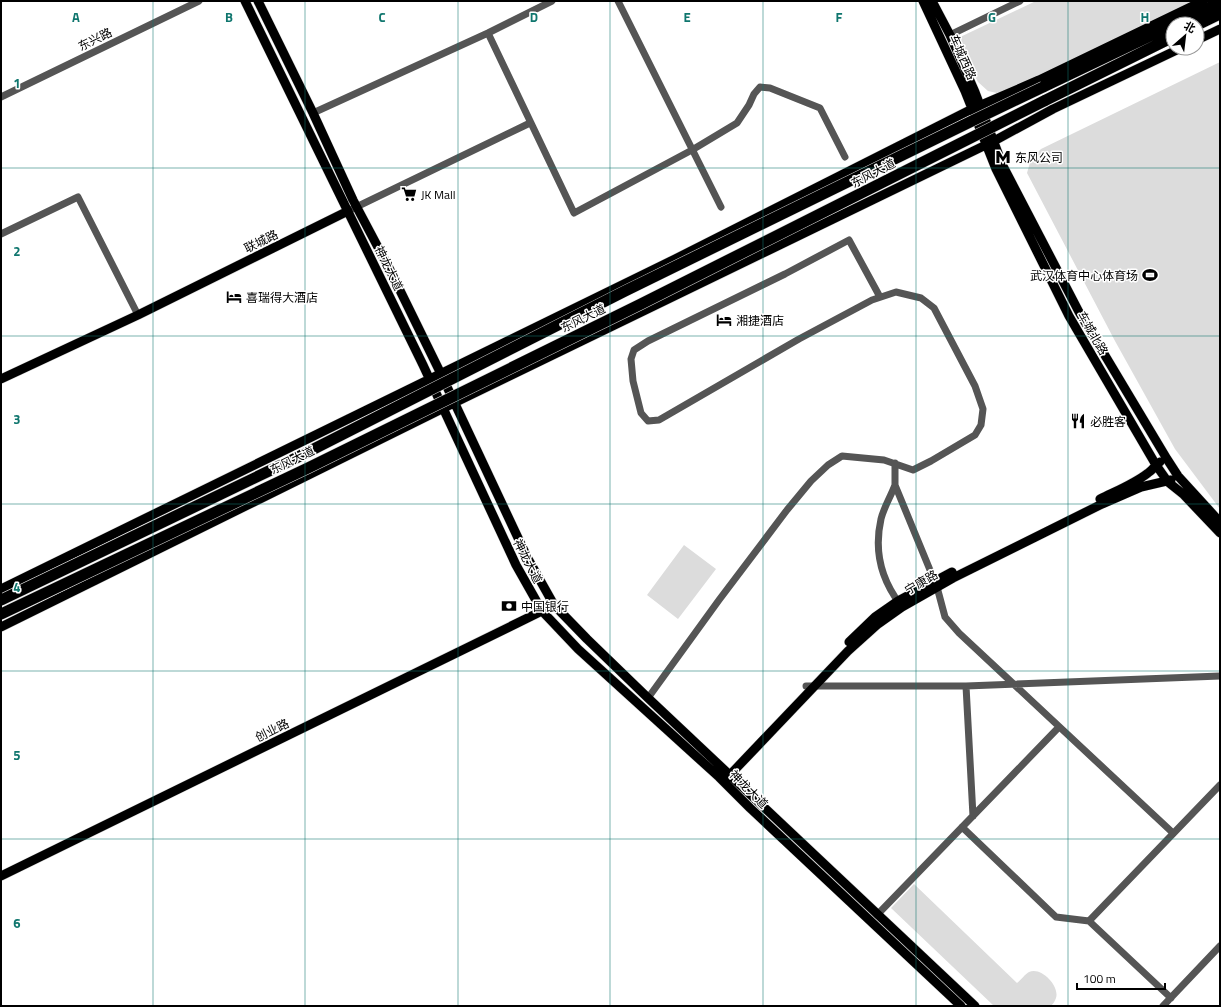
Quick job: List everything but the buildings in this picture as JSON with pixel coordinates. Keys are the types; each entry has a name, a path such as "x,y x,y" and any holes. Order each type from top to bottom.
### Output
{"highway":[{"name":"东风大道","path":"1191,16 1220,2"},
{"path":"1205,22 1220,14"},
{"name":"东风大道","path":"1,600 296,458 625,291 1165,28"},
{"name":"东风大道","path":"1,614 308,468 634,308 1165,41"}],"main road":[{"name":"神龙大道","path":"245,1 352,209 392,275 441,374 527,557 554,605 586,639 648,698 725,776 750,808 961,1006"},
{"name":"神龙大道","path":"258,1 313,113 352,209 516,565 542,611 578,649 725,776 975,1006"},
{"name":"车城西路","path":"923,1 976,108"},
{"name":"车城西路","path":"932,1 950,35 982,122"},
{"path":"1,588 675,259 976,108 1039,80 1203,1"},
{"path":"1205,36 1220,29"},
{"path":"1,627 454,403 990,143 1053,109 1165,56"},
{"name":"车城北路","path":"982,122 990,143 996,169 1069,316 1156,465 1168,482 1183,494 1220,533"},
{"name":"车城北路","path":"990,143 1079,312 1167,459 1178,476 1220,522"},
{"name":"联城路","path":"1,379 138,315 352,209"},
{"path":"935,584 1136,480 1150,472 1156,465 1167,459"},
{"name":"宁康路","path":"725,776 810,686 900,604 935,584 1102,504 1149,484 1168,482 1178,476"},
{"name":"创业路","path":"1,876 554,605"}],"street":[{"name":"东兴路","path":"1,97 200,1"},
{"path":"313,113 488,33 552,1"},
{"path":"618,1 721,207"},
{"path":"950,35 1020,1"},
{"path":"488,33 574,213 692,150 737,123 750,105 754,94 760,87 770,88 820,108 845,157"},
{"name":"联城路","path":"352,209 530,123"},
{"path":"1,234 78,198 138,315"},
{"path":"648,698 787,510 811,481 828,465 842,456 884,460 912,470 975,436 981,425 983,409 975,386 934,308 921,298 896,292 872,300 659,420 648,420 642,413 633,381 631,359 634,350 648,341 785,274 849,240 880,297"},
{"path":"895,463 895,484 935,584 945,617 959,633 1173,833"},
{"path":"895,484 881,520 879,555 880,568 900,604"},
{"path":"810,686 1016,685 1220,676"},
{"path":"966,686 973,816"},
{"path":"877,915 1059,726"},
{"path":"1089,921 1220,785"},
{"path":"962,827 1056,917 1089,921 1171,998"},
{"path":"1164,1006 1220,946"}],"shaded area":[{"path":"1036,1 1200,1 1165,16 1165,17 1001,94 988,91 978,82 956,39"},
{"name":"武汉体育中心体育场","path":"1220,62 1220,509 1175,449 1115,341 1027,173 1031,159 1041,149"},
{"path":"684,545 716,569 678,619 647,595"},
{"path":"914,884 1017,983 1029,972 1034,971 1044,974 1055,988 1056,999 1052,1005 994,1006 891,908"}],"place":[{"name":"东风公司","path":"1003,157"},
{"name":"JK Mall","path":"409,194"},
{"name":"武汉体育中心体育场","path":"1150,275"},
{"name":"喜瑞得大酒店","path":"234,297"},
{"name":"湘捷酒店","path":"724,320"},
{"name":"必胜客","path":"1078,421"},
{"name":"中国银行","path":"509,606"}]}
